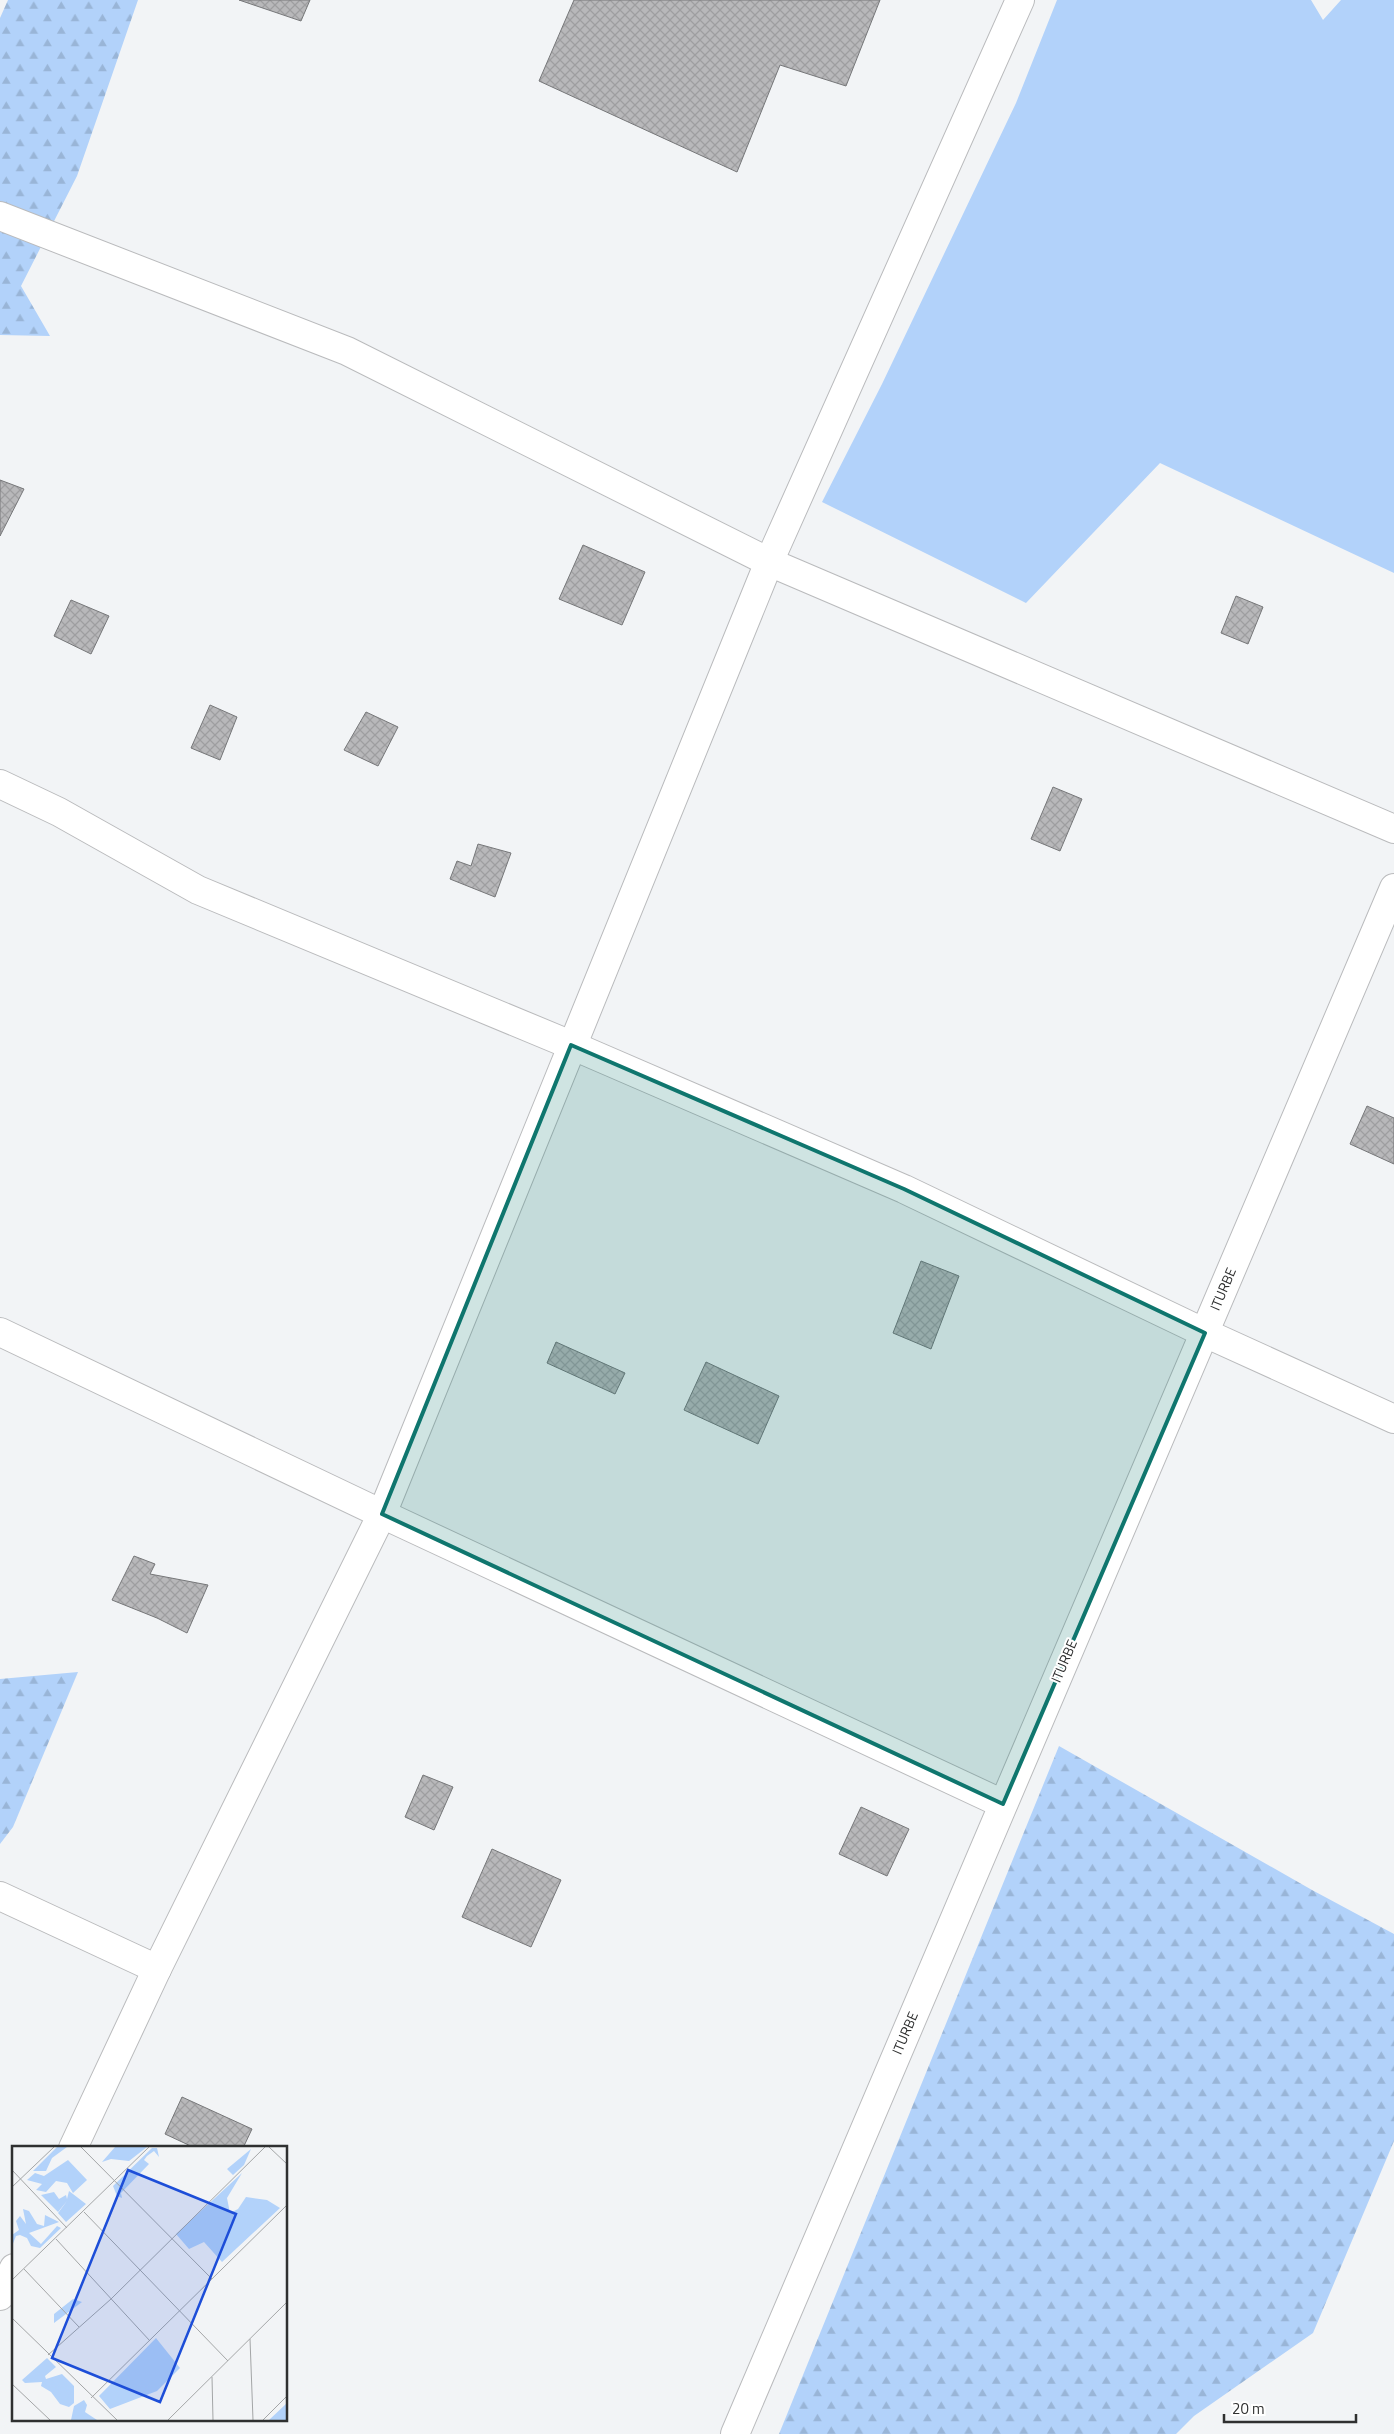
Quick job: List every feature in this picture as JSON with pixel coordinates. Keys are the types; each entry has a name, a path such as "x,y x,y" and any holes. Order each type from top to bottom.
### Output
{"street":[{"path":"74,2146 157,1969 382,1514 571,1045 769,562 1020,0"},
{"path":"0,216 347,351 769,562 1394,829"},
{"path":"0,784 59,812 198,890 571,1045 904,1189 1205,1333 1394,1419"},
{"name":"ITURBE","path":"735,2434 1394,888"},
{"path":"0,1332 382,1514 1003,1804"},
{"path":"0,1896 157,1969"},
{"path":"0,2296 12,2272"}],"highlighted area":[{"path":"571,1045 904,1189 1205,1333 1003,1804 382,1514"}],"green space":[{"path":"8,0 138,0 77,176 21,286 50,336 0,335 0,18"},
{"path":"1057,0 1311,0 1323,20 1341,0 1394,0 1394,573 1160,463 1026,603 822,502 882,384 1016,103"},
{"path":"78,1672 13,1827 0,1844 0,1679"},
{"path":"1059,1746 1312,1890 1394,1934 1394,2141 1313,2333 1194,2416 1176,2434 779,2434"}],"building":[{"path":"239,0 310,0 301,21"},
{"path":"574,0 880,0 846,86 780,65 737,172 539,81"},
{"path":"0,480 24,489 0,536"},
{"path":"583,545 645,572 622,625 559,599"},
{"path":"1236,596 1263,607 1248,644 1221,633"},
{"path":"71,600 109,616 91,654 54,636"},
{"path":"210,705 237,717 220,760 191,748"},
{"path":"366,712 398,727 378,766 344,750"},
{"path":"1053,787 1082,799 1060,851 1031,839"},
{"path":"478,844 511,853 495,897 450,879 457,861 471,866"},
{"path":"1367,1106 1394,1118 1394,1164 1350,1144"},
{"path":"921,1261 959,1276 931,1349 893,1333"},
{"path":"556,1342 625,1373 615,1394 547,1363"},
{"path":"706,1362 779,1396 758,1444 684,1410"},
{"path":"134,1556 155,1564 150,1574 208,1585 187,1633 157,1618 112,1600"},
{"path":"423,1775 453,1787 434,1830 405,1817"},
{"path":"861,1807 909,1829 887,1876 839,1854"},
{"path":"492,1849 561,1880 531,1947 462,1917"},
{"path":"182,2097 252,2129 244,2146 191,2146 165,2134"}]}
